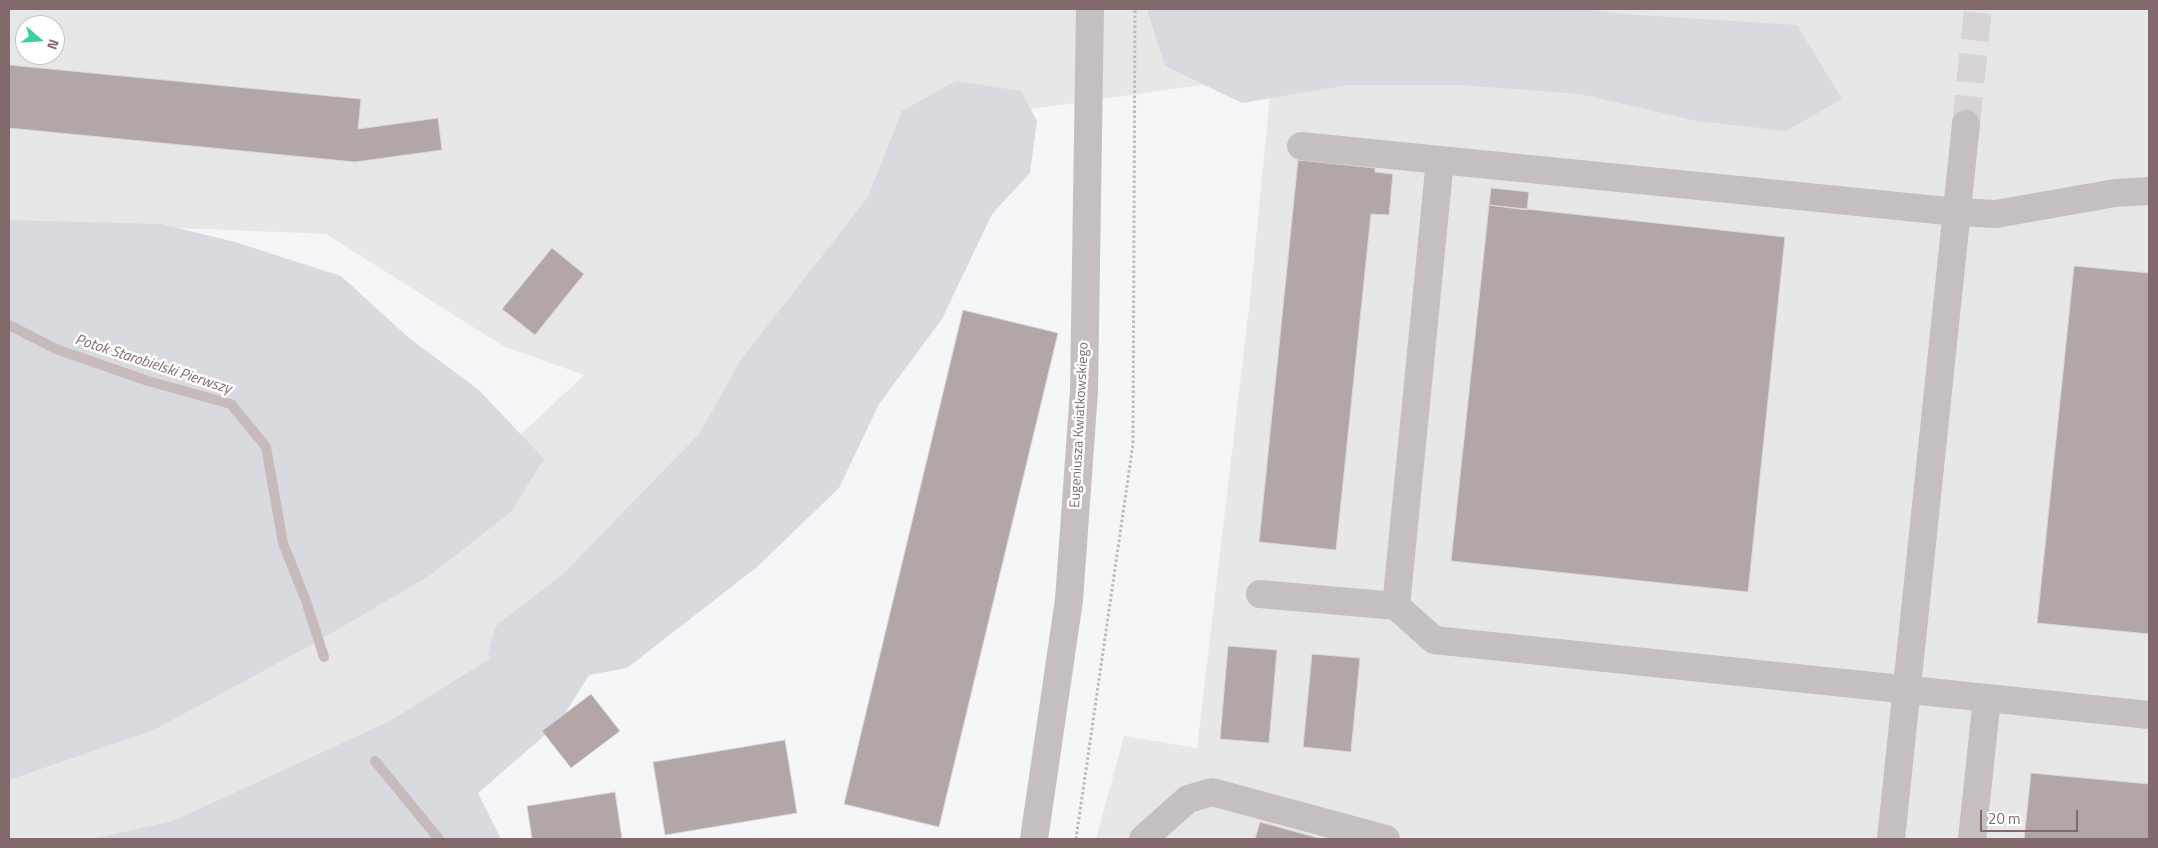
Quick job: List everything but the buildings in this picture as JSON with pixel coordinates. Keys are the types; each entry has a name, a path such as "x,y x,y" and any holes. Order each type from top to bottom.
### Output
{"street":[{"name":"Eugeniusza Kwiatkowskiego","path":"1034,839 1069,600 1084,391 1090,9"},
{"path":"1892,839 1966,124"},
{"path":"1301,146 1957,212 1996,214 2115,193 2149,191"},
{"path":"1396,606 1440,160"},
{"path":"1260,594 1396,606 1434,640 2149,714"},
{"path":"1972,839 1987,698"},
{"path":"1143,839 1188,799 1212,792 1386,839"}],"path":[{"path":"1076,839 1133,444 1135,9"}],"shaded area":[{"path":"9,9 2149,9 2149,839 1096,839 1124,736 1197,748 1250,299 1272,75 989,115 390,839 9,839 9,748 342,603 584,375 503,346 326,234 9,221"},
{"path":"1147,9 1583,9 1624,14 1797,25 1842,99 1786,131 1697,121 1580,94 1460,85 1348,85 1242,103 1165,66"},
{"path":"956,81 1021,91 1037,121 1030,173 992,214 942,319 879,404 839,488 757,567 627,668 589,675 559,723 478,793 501,839 91,839 173,821 390,721 491,658 487,656 496,626 564,573 700,433 740,361 868,197 902,111"},
{"path":"9,220 161,224 235,242 341,276 409,338 479,390 544,459 511,512 429,576 311,645 154,730 9,780"}],"waterway":[{"name":"Potok Starobielski Pierwszy","path":"9,325 56,349 148,381 231,404 266,447 283,543 306,601 324,657"},
{"name":"Potok Starobielski Pierwszy","path":"375,761 439,839"}],"tunnel":[{"path":"1966,124 1978,9"}]}
